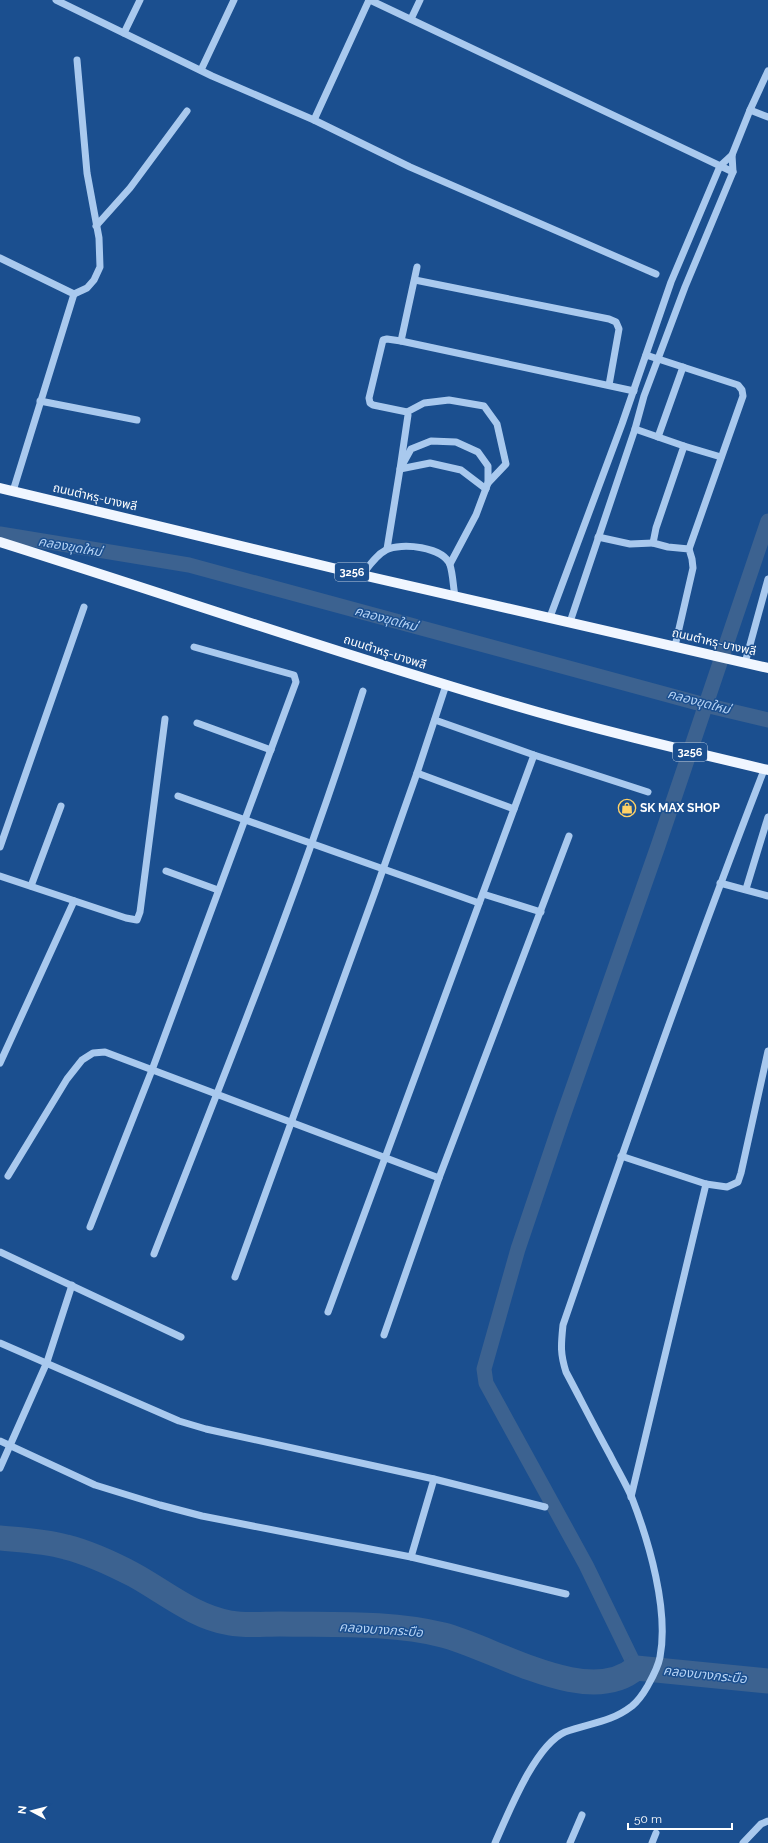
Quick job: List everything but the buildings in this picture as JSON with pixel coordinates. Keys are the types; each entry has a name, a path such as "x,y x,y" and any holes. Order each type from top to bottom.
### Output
{"main road":[{"name":"ถนนตำหรุ-บางพลี","path":"0,488 455,596 768,668"},
{"name":"ถนนตำหรุ-บางพลี","path":"0,542 446,685 562,719 661,745 766,770"}],"street":[{"path":"56,0 201,70 314,120 410,167 656,274"},
{"path":"124,33 140,0"},
{"path":"201,70 234,0"},
{"path":"314,120 370,0 733,172"},
{"path":"411,19 420,0"},
{"path":"13,491 74,294 87,288 94,280 100,267 96,226 87,173 77,60"},
{"path":"570,622 635,429 644,396 685,287 733,172 732,156 768,70"},
{"path":"750,110 768,117"},
{"path":"96,226 130,188 187,112"},
{"path":"550,617 634,391 671,282 720,166 732,156"},
{"path":"0,258 74,294"},
{"path":"401,341 417,267"},
{"path":"414,280 609,319 616,322 620,328 610,385"},
{"path":"487,486 506,464 497,424 484,406 449,400 424,403 407,412 373,405 370,403 369,398 381,343 387,339 401,341 634,391"},
{"path":"646,355 738,385 742,390 743,396 689,549 693,568 675,646"},
{"path":"658,437 683,367"},
{"path":"40,401 137,420"},
{"path":"387,549 408,415 407,412"},
{"path":"635,429 721,457"},
{"path":"400,469 411,449 431,441 456,442 478,452 488,466 487,486 476,515 450,564"},
{"path":"653,543 684,446"},
{"path":"400,469 430,463 461,470 487,486"},
{"path":"598,537 630,544 653,543 668,547 689,549"},
{"path":"362,574 379,554 387,549 397,547 417,547 441,554 450,564 455,596"},
{"path":"744,662 768,580"},
{"path":"0,847 84,607"},
{"path":"90,1227 152,1070 296,682 294,675 194,647"},
{"path":"234,1277 383,868 417,773 446,685"},
{"path":"154,1254 280,930 363,691"},
{"path":"0,876 133,920 137,920 139,917 149,850 165,719"},
{"path":"435,720 534,755 648,792"},
{"path":"197,723 271,750"},
{"path":"328,1312 534,755"},
{"path":"495,1843 527,1774 548,1746 564,1733 607,1721 632,1706 642,1696 653,1677 660,1658 662,1620 654,1569 631,1497 566,1372 561,1356 563,1325 621,1156 720,883 766,770"},
{"path":"417,773 514,809"},
{"path":"178,796 479,903"},
{"path":"31,886 61,806"},
{"path":"746,889 768,817"},
{"path":"384,1334 439,1178 569,836"},
{"path":"166,871 218,890"},
{"path":"720,883 768,896"},
{"path":"483,894 541,912"},
{"path":"0,1063 74,901"},
{"path":"621,1156 706,1184 727,1187 738,1182 768,1051"},
{"path":"8,1176 67,1079 82,1060 93,1053 105,1052 385,1159 439,1178"},
{"path":"631,1497 706,1184"},
{"path":"0,1252 181,1337"},
{"path":"0,1468 46,1362 72,1285"},
{"path":"0,1343 179,1421 206,1429 434,1479 545,1507"},
{"path":"0,1441 96,1485 160,1505 202,1516 411,1557 566,1594"},
{"path":"411,1557 434,1479"},
{"path":"570,1843 582,1815"},
{"path":"742,1843 764,1822"},
{"path":"652,1843 656,1833"}],"waterway":[{"path":"636,1668 586,1565 486,1383 484,1369 518,1249 658,846 768,521"},
{"name":"คลองขุดใหม่","path":"0,534 189,565 705,705 768,720"},
{"name":"คลองบางกระบือ","path":"0,1538 50,1543 84,1552 134,1575 192,1610 217,1620 230,1623 248,1625 362,1625 423,1631 443,1635 464,1642 541,1672 568,1679 593,1682 616,1679 636,1668 768,1681"}],"place":[{"name":"SK MAX SHOP","path":"627,808"}]}
